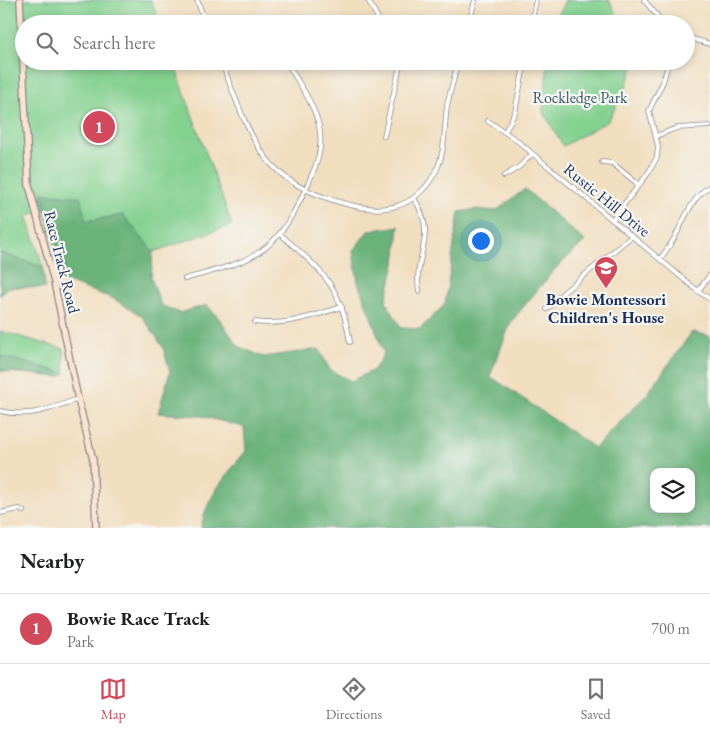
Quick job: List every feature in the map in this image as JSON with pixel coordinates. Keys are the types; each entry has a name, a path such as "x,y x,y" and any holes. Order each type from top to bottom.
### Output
{"street":[{"name":"Race Track Road","path":"20,0 21,15"},
{"path":"197,0 203,15"},
{"path":"368,0 376,15"},
{"path":"471,15 475,0"},
{"path":"533,15 536,0"},
{"path":"644,0 656,15"},
{"path":"695,40 710,44"},
{"name":"Race Track Road","path":"23,70 29,185 51,269 78,399 93,460 96,528"},
{"path":"225,70 255,141 278,171 305,191 358,208 372,210 391,208 414,198 426,185 438,165 456,70"},
{"path":"185,279 249,259 266,248 290,221 318,164 320,135 315,114 291,70"},
{"path":"384,136 399,70"},
{"path":"506,132 515,112 523,70"},
{"path":"612,220 639,185 657,157 658,146 649,111 663,82 666,70"},
{"name":"Rustic Hill Drive","path":"488,121 506,132 710,299"},
{"path":"656,136 671,129 710,126"},
{"path":"504,176 519,167 532,154"},
{"path":"602,162 612,163 639,185"},
{"path":"660,259 674,239 698,194 710,186"},
{"path":"414,198 424,216 426,228 418,280 419,291"},
{"path":"280,234 322,272 337,293 350,342"},
{"path":"547,309 564,292 632,236"},
{"path":"698,291 710,275"},
{"path":"255,322 267,324 301,319 342,307"},
{"path":"0,411 28,415 50,410 78,399"},
{"path":"0,513 19,509 23,511"}],"green space":[{"path":"0,0 151,0 157,15 15,15 15,70 176,70 232,225 153,252 123,215 86,222 44,194 45,211 27,215 43,267 0,253"},
{"path":"565,0 609,0 617,15 559,15"},
{"name":"Rockledge Park","path":"547,70 632,70 624,92 608,121 563,146 543,111"},
{"path":"525,189 585,241 554,270 511,322 490,376 595,448 647,394 692,332 710,336 710,528 201,528 203,517 212,497 246,451 244,427 201,416 158,413 170,372 163,347 142,316 112,298 64,281 45,211 43,193 80,197 86,221 123,215 153,252 151,278 161,305 179,313 207,305 221,321 238,346 263,357 319,349 330,370 351,381 374,370 384,353 358,282 353,251 368,231 399,226 395,264 386,301 401,328 420,329 445,304 459,212 477,209 496,211"},
{"path":"0,253 43,267 45,288 8,287 0,296"},
{"path":"0,331 64,349 64,375 0,358"},
{"path":"0,356 60,372 60,377 0,371"}],"place":[{"name":"Bowie Race Track","path":"99,127"},
{"name":"Bowie Montessori Children's House","path":"606,289"}]}
